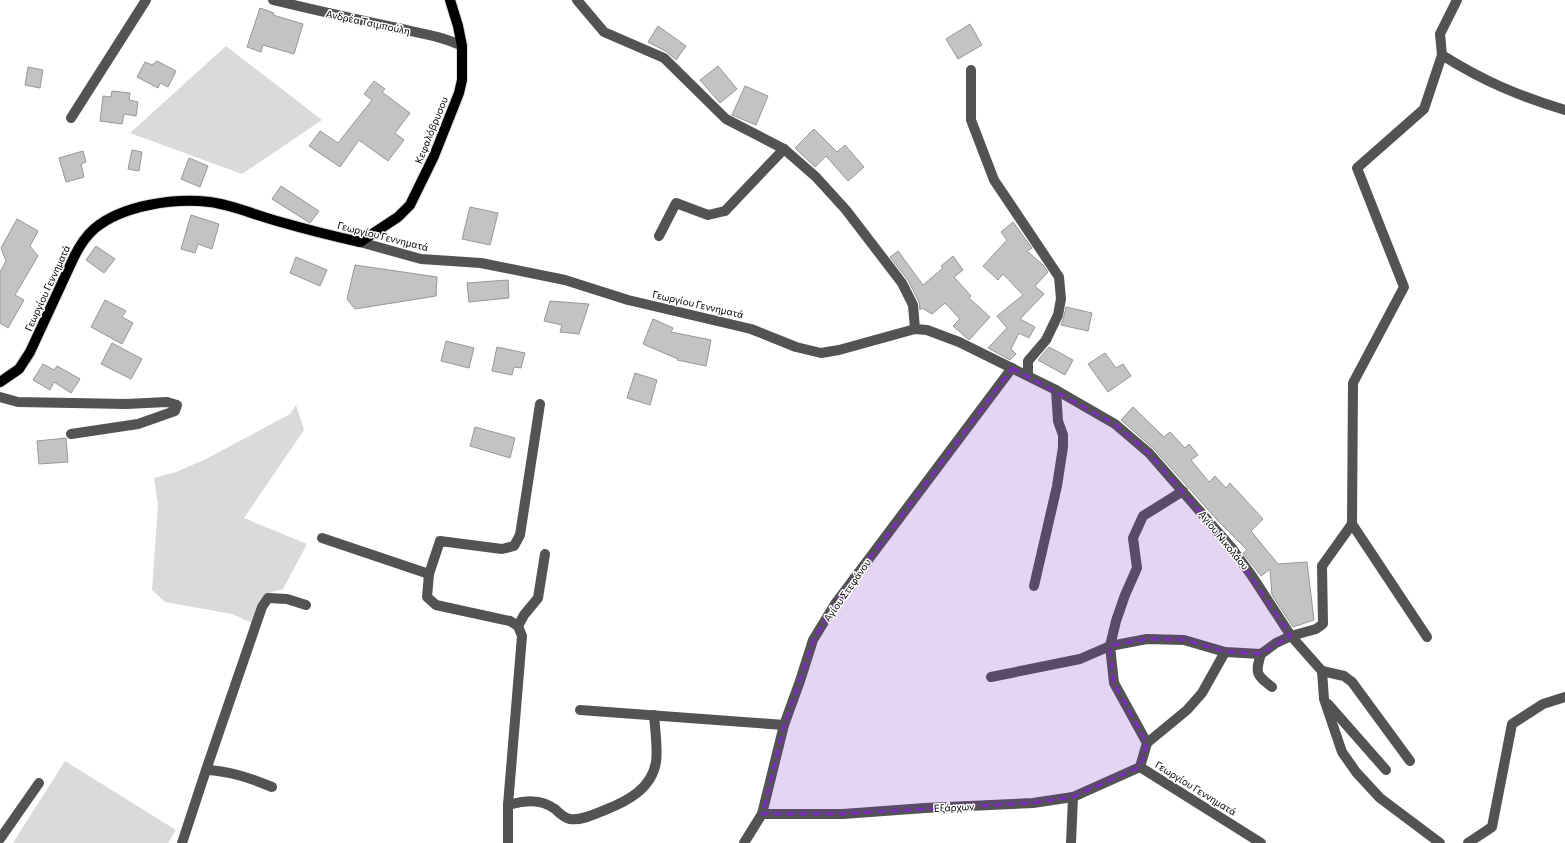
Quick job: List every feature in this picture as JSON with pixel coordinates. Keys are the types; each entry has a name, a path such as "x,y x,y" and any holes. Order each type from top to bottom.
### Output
{"main road":[{"name":"Κεφαλόβρυσου","path":"360,242 398,217 410,204 434,156 459,93 462,80 462,46 450,0"},
{"name":"Γεωργίου Γεννηματά","path":"0,382 19,368 30,352 74,257 83,242 99,225 120,214 137,208 165,202 209,202 324,234 360,242"}],"street":[{"path":"71,118 146,0"},
{"name":"Ανδρέα Τσιμπούλη","path":"273,0 352,19 430,35 462,46"},
{"path":"577,0 604,32 664,58 726,119 784,149 816,177 846,210 902,282 913,305 915,329"},
{"path":"1427,637 1352,524 1353,383 1404,287 1357,168 1424,109 1442,55 1440,34 1457,0"},
{"path":"1442,55 1496,86 1531,100 1565,110"},
{"path":"971,70 971,120 994,180 1059,277 1061,299 1058,315 1046,340 1028,361 1028,375"},
{"path":"659,236 676,203 708,215 725,211 784,149"},
{"name":"Γεωργίου Γεννηματά","path":"360,242 421,259 481,263 565,280 628,300 751,329 796,347 821,353 915,329"},
{"name":"Αγίου Νικολάου","path":"915,329 934,332 959,342 1028,375 1100,415 1121,429 1149,453 1235,553 1291,636 1322,671"},
{"name":"Αγίου Στεφάνου","path":"744,843 762,814 784,725 813,640 835,604 1012,368"},
{"path":"1034,586 1057,486 1063,447 1063,435 1058,420 1056,390"},
{"path":"0,397 18,402 126,404 167,402 177,405 175,411 145,422 71,434"},
{"path":"508,843 508,805 522,636 518,626 510,621 436,605 427,597 429,574 440,541 502,549 514,546 520,535 540,404"},
{"path":"1183,491 1143,516 1133,538 1137,568 1125,595 1116,621 1110,646 1114,683 1147,743 1187,710 1202,693 1225,652"},
{"path":"1272,687 1259,677 1256,669 1261,654 1276,643 1291,636 1316,630 1323,624 1322,566 1352,524"},
{"path":"322,538 429,574"},
{"path":"518,626 524,615 538,598 545,554"},
{"path":"182,843 262,607 268,598 288,599 306,605"},
{"path":"991,677 1080,659 1110,646 1148,639 1184,640 1225,652 1261,654"},
{"path":"1410,761 1352,682 1344,676 1322,671 1324,699 1342,752 1356,772 1380,798 1440,843"},
{"path":"1468,843 1492,827 1512,724 1544,704 1565,697"},
{"path":"1324,699 1386,770"},
{"path":"580,710 784,725"},
{"path":"508,805 523,801 534,801 551,807 568,819 574,820 624,802 648,784 656,762 654,715"},
{"name":"Γεωργίου Γεννηματά","path":"1147,743 1140,767 1261,843"},
{"name":"Εξάρχων","path":"762,814 843,814 1033,803 1073,797 1140,767"},
{"path":"206,770 221,770 246,776 272,787"},
{"path":"0,839 39,783"},
{"path":"1071,843 1073,797"}],"highlighted area":[{"path":"1012,368 1115,424 1149,453 1231,547 1291,636 1261,654 1225,652 1184,640 1147,639 1110,646 1114,683 1147,743 1144,757 1140,767 1073,797 1033,803 843,814 762,814 784,725 813,640 835,604"}],"shaded area":[{"path":"226,46 322,120 242,174 130,133"},
{"path":"296,405 304,430 244,518 307,544 283,589 269,593 265,596 259,604 252,623 232,614 165,602 152,590 158,505 154,478 176,472 206,459 290,414"},
{"path":"65,761 176,830 168,843 13,843"}],"building":[{"path":"260,8 274,13 273,15 303,24 294,54 263,45 261,52 247,47"},
{"path":"970,24 982,45 958,59 946,39"},
{"path":"658,26 686,46 676,60 667,52 648,42"},
{"path":"157,61 176,71 168,87 160,83 158,88 137,77 145,62 152,65"},
{"path":"718,66 737,89 720,103 700,80"},
{"path":"28,67 43,70 40,88 25,85"},
{"path":"374,81 385,89 382,92 410,113 395,133 404,140 388,161 359,140 340,167 309,146 320,131 338,143 372,100 364,94"},
{"path":"745,86 768,96 756,125 732,115"},
{"path":"112,91 130,93 129,100 138,102 136,116 124,114 122,124 100,121 103,96 111,97"},
{"path":"814,129 837,152 845,145 864,167 848,181 826,156 815,167 795,148"},
{"path":"132,150 142,152 139,171 128,169"},
{"path":"83,151 86,162 81,164 84,177 66,182 59,158"},
{"path":"189,158 208,166 200,187 181,179"},
{"path":"281,186 319,211 310,223 272,199"},
{"path":"470,207 498,213 490,245 462,239"},
{"path":"191,215 219,224 212,249 198,244 195,253 181,249"},
{"path":"17,219 38,231 30,246 38,256 15,295 24,300 8,328 0,323 0,272 6,261 1,248"},
{"path":"1013,222 1032,248 1027,251 1043,265 1048,272 1035,286 1044,294 1020,319 1035,327 1029,338 1019,333 1011,349 1016,354 1010,360 988,348 1007,328 997,316 1023,295 1003,274 998,280 983,266 1007,240 1001,232"},
{"path":"96,246 115,259 104,273 86,260"},
{"path":"898,251 923,285 943,268 941,266 953,256 963,270 954,277 971,296 969,298 990,317 969,340 953,326 960,319 945,303 932,314 922,308 920,310 919,302 908,280 890,257"},
{"path":"296,257 327,270 320,286 290,273"},
{"path":"355,265 437,277 436,296 355,309 347,299"},
{"path":"508,280 509,298 469,302 467,283"},
{"path":"105,300 126,311 122,317 133,323 122,344 91,327"},
{"path":"550,301 589,304 579,334 560,332 562,325 544,321"},
{"path":"1066,307 1092,313 1088,331 1061,325"},
{"path":"653,319 673,328 671,332 711,340 706,366 677,360 678,359 643,344"},
{"path":"446,341 474,348 469,368 441,361"},
{"path":"112,343 142,359 131,379 101,364"},
{"path":"497,347 525,353 521,368 514,367 512,375 492,371"},
{"path":"1049,347 1073,360 1065,375 1038,360"},
{"path":"1105,353 1116,368 1123,364 1131,376 1108,392 1088,364"},
{"path":"43,364 54,370 57,366 80,379 71,393 54,382 50,390 33,380"},
{"path":"635,373 657,380 650,405 627,398"},
{"path":"1133,407 1164,437 1170,432 1185,448 1189,444 1198,455 1191,460 1209,482 1215,476 1226,488 1230,483 1263,519 1251,531 1278,564 1307,562 1314,620 1293,627 1272,595 1270,569 1261,576 1243,553 1247,550 1219,522 1154,449 1121,420"},
{"path":"475,427 515,438 510,458 470,446"},
{"path":"66,438 68,462 39,464 37,441"}]}
